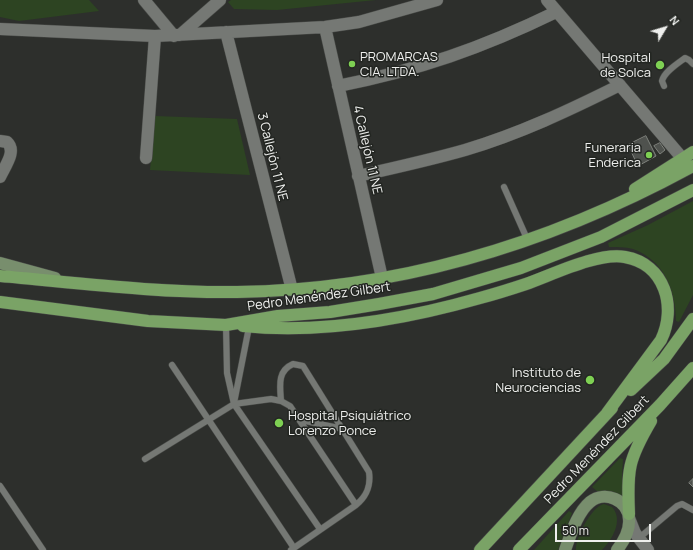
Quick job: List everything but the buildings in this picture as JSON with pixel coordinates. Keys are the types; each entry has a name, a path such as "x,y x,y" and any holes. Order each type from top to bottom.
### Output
{"main road":[{"path":"599,213 688,155"},
{"name":"Pedro Menéndez Gilbert","path":"0,276 182,291 237,292 292,290 382,278 438,267 528,241 599,213 693,166"},
{"name":"Pedro Menéndez Gilbert","path":"0,302 148,320 226,325 278,316 330,312 380,304 440,292 521,268 601,237 693,190"},
{"path":"226,325 281,330 331,328 382,320 437,310 481,298 590,261 613,256 625,257 636,260 657,276 668,299 669,312 667,327 661,340 606,413"},
{"name":"Pedro Menéndez Gilbert","path":"480,550 606,413 664,359 693,319"},
{"name":"Pedro Menéndez Gilbert","path":"519,550 660,405 693,368"},
{"path":"629,516 628,481 630,461 636,446 660,405"}],"street":[{"path":"144,0 177,35"},
{"path":"177,35 220,0"},
{"path":"0,29 155,36 325,27 359,22 437,0"},
{"path":"547,0 620,85 688,155"},
{"path":"338,86 384,77 443,60 515,32 556,12"},
{"name":"4 Callejón 11 NE","path":"325,27 382,278"},
{"name":"3 Callejón 11 NE","path":"226,32 292,290"},
{"path":"146,158 155,36"},
{"path":"358,176 413,164 474,147 519,131 570,110 620,85"},
{"path":"0,141 7,142 11,146 12,151 0,177"},
{"name":"Pedro Menéndez Gilbert","path":"0,263 74,282"},
{"path":"566,549 580,513 586,505 597,497 609,497 616,499 625,508 639,538 648,550"},
{"path":"618,550 629,528 629,516"}],"lane":[{"path":"664,86 662,81 663,76 681,61 685,58 693,64"},
{"path":"504,187 528,241"},
{"path":"226,325 227,373 234,404 320,529"},
{"path":"234,404 249,327"},
{"path":"172,365 293,549 356,505 368,491 370,479 369,472 343,428 305,369 300,365 293,364 282,373 280,382 281,401"},
{"path":"144,459 234,404 271,399 281,401 290,406 301,420 356,505"},
{"path":"301,420 343,428"},
{"path":"0,486 43,550"},
{"path":"639,538 677,506 682,504 693,510"}],"green space":[{"path":"0,0 89,0 99,11 19,21 0,17"},
{"path":"231,0 376,0 277,10 234,9 228,2"},
{"path":"155,116 237,119 250,175 150,170"},
{"path":"693,201 693,295 679,322 676,321 674,299 671,288 660,269 653,261 644,254 633,249 609,247 608,243 648,225"},
{"path":"620,458 623,459 622,477 624,498 613,492 598,492 592,487"},
{"path":"604,504 612,507 617,518 617,524 613,535 602,550 576,550 578,538 585,523 594,510"},
{"path":"569,511 572,513 558,550 534,550"}],"place":[{"name":"PROMARCAS CIA. LTDA.","path":"352,64"},
{"name":"Hospital de Solca","path":"660,65"},
{"name":"Funeraria Enderica","path":"649,155"},
{"name":"Instituto de Neurociencias","path":"590,380"},
{"name":"Hospital Psiquiátrico Lorenzo Ponce","path":"279,423"}]}
